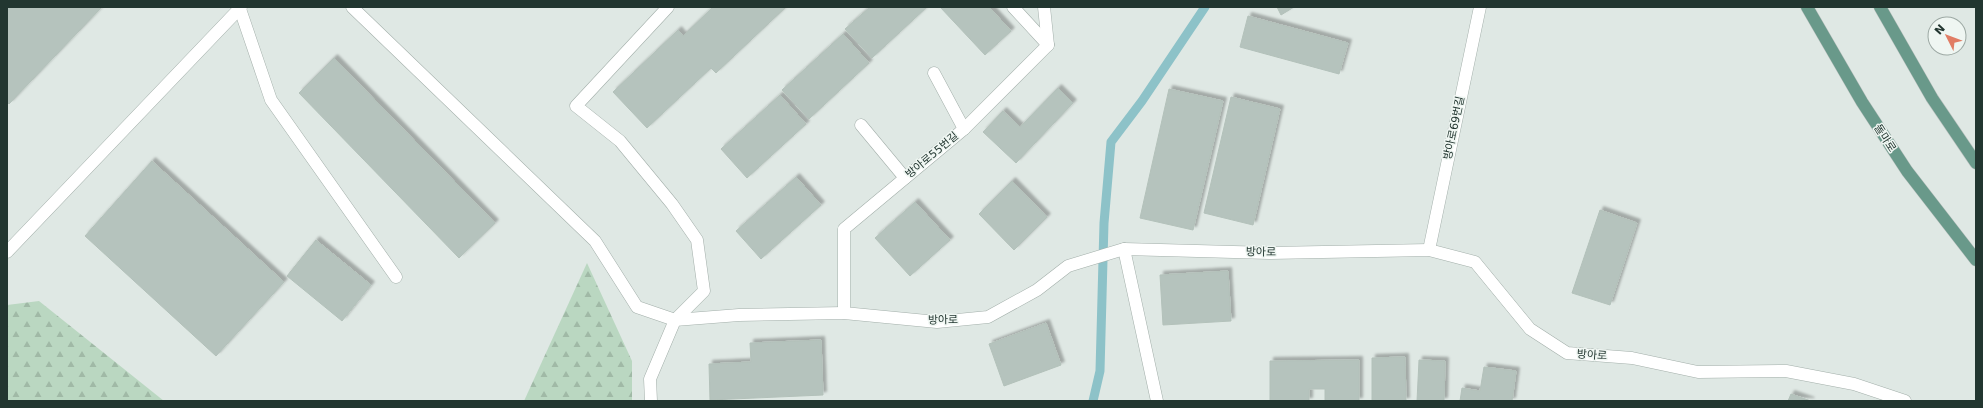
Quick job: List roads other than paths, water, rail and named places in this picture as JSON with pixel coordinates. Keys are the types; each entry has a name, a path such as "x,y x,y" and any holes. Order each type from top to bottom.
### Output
{"main road":[{"name":"돌마로","path":"1807,7 1862,102 1907,171 1976,260"},
{"path":"1880,7 1932,98 1976,163"}],"street":[{"path":"352,7 595,241 637,308 675,320"},
{"path":"651,401 650,379 675,320 704,291 697,240 672,204 620,141 576,106 668,7"},
{"path":"1013,7 1048,45"},
{"path":"1044,7 1048,45"},
{"name":"방아로69번길","path":"1429,250 1480,7"},
{"path":"7,252 241,8 271,100 396,277"},
{"name":"방아로55번길","path":"844,313 844,229 964,129 1048,45"},
{"path":"934,73 964,129"},
{"path":"862,125 905,178"},
{"path":"1124,249 1157,401"},
{"name":"방아로","path":"675,320 739,315 844,313 937,322 988,317 1037,290 1068,266 1124,249 1270,253 1429,250 1475,262 1530,329 1567,353 1632,358 1698,372 1786,371 1854,384 1905,401"}],"waterway":[{"path":"1093,401 1100,371 1104,223 1111,142 1142,101 1205,7"}]}
